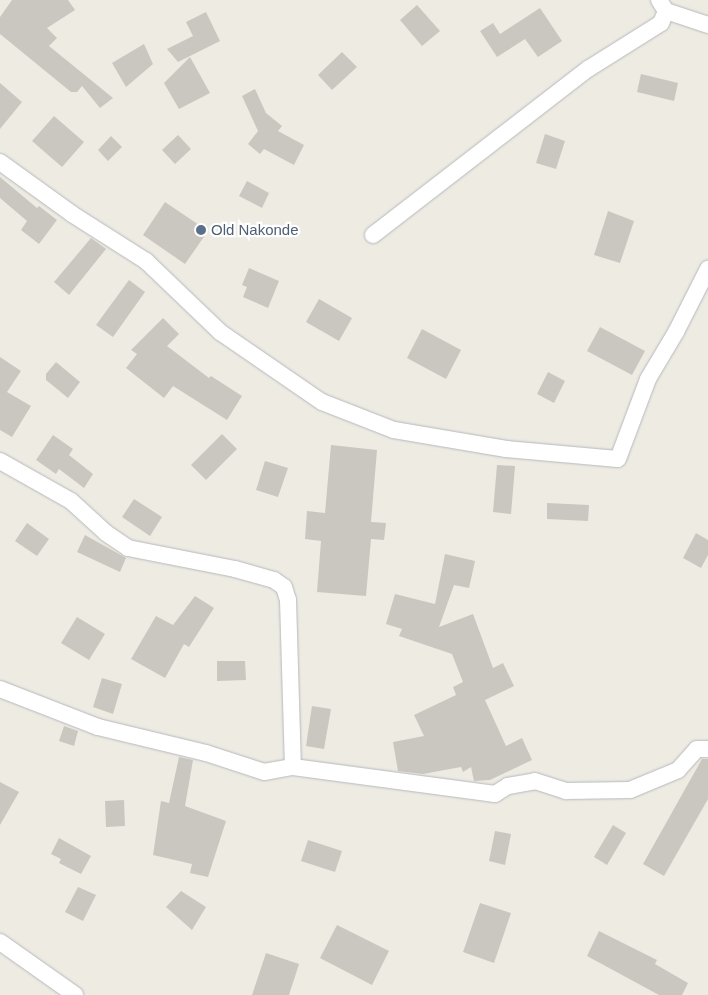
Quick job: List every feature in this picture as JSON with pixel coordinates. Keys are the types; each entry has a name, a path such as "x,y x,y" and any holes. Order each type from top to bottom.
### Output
{"street":[{"path":"373,236 588,69 662,23 662,6 708,24"},
{"path":"0,162 64,209 146,262 220,332 322,402 394,430 506,449 618,459 648,379 676,332 708,269"},
{"path":"0,461 71,502 106,533 128,548 235,569 274,580 284,586 288,600 293,767"},
{"path":"0,689 98,727 206,753 264,772 293,767 495,794 508,786 536,780 566,790 630,790 678,770 697,749 708,749"},
{"path":"0,942 75,995"}],"building":[{"path":"12,0 68,0 75,10 47,28 57,38 49,46 113,98 100,108 82,86 77,92 71,92 0,34 0,17"},
{"path":"417,5 440,31 422,46 400,20"},
{"path":"540,8 562,41 538,57 525,39 497,57 480,31 493,23 500,34"},
{"path":"206,12 220,41 178,62 167,49 193,36 186,22"},
{"path":"144,44 153,64 126,87 112,63"},
{"path":"342,52 357,67 332,90 318,75"},
{"path":"190,57 210,93 179,109 164,83"},
{"path":"641,74 678,83 674,101 637,92"},
{"path":"0,83 22,102 0,129"},
{"path":"255,89 266,113 282,126 278,131 304,145 294,165 264,149 260,154 248,144 258,131 242,96"},
{"path":"54,116 84,142 62,167 32,141"},
{"path":"545,134 565,141 556,169 536,163"},
{"path":"178,135 191,149 175,164 162,150"},
{"path":"111,136 122,147 108,161 98,150"},
{"path":"0,177 37,208 39,206 57,220 39,244 21,230 27,221 0,198"},
{"path":"247,181 269,193 262,208 239,196"},
{"path":"165,202 208,231 185,264 143,235"},
{"path":"608,211 634,221 620,263 594,255"},
{"path":"91,238 106,249 69,295 54,282"},
{"path":"249,268 279,281 268,308 243,297 247,287 242,285"},
{"path":"129,280 145,292 113,337 96,325"},
{"path":"319,299 352,318 339,341 306,322"},
{"path":"163,318 179,334 167,346 209,378 211,376 242,396 227,420 173,386 164,398 126,368 137,354 131,350"},
{"path":"600,327 645,351 632,375 587,351"},
{"path":"422,329 461,350 446,379 407,358"},
{"path":"0,357 21,371 7,392 31,406 12,437 0,430"},
{"path":"56,362 80,382 68,398 46,380 46,374"},
{"path":"548,372 565,381 554,403 537,394"},
{"path":"222,434 237,449 206,480 191,465"},
{"path":"53,435 73,449 69,455 93,474 84,488 59,469 56,474 36,460"},
{"path":"331,445 377,450 371,522 386,523 384,540 371,539 366,596 317,592 321,541 305,539 307,511 325,513"},
{"path":"265,461 288,468 278,497 256,490"},
{"path":"497,465 515,466 511,514 493,512"},
{"path":"134,499 162,517 150,536 122,517"},
{"path":"547,503 589,505 588,521 547,519"},
{"path":"27,523 49,539 37,556 15,541"},
{"path":"696,533 708,540 708,555 701,568 683,558"},
{"path":"85,535 126,558 120,572 77,552"},
{"path":"445,554 475,561 469,588 454,585 439,627 473,614 493,668 503,663 514,686 485,700 506,746 522,738 532,760 490,780 474,781 471,767 463,772 461,767 423,774 398,771 393,742 424,736 414,715 456,695 453,687 463,682 452,654 399,636 402,629 386,624 395,594 435,604"},
{"path":"195,596 214,608 189,647 184,644 165,678 131,659 156,616 173,625"},
{"path":"77,617 105,634 89,660 61,643"},
{"path":"217,661 245,661 246,680 217,681"},
{"path":"102,678 122,684 113,714 93,707"},
{"path":"312,706 331,709 324,749 306,746"},
{"path":"64,726 78,731 74,746 59,741"},
{"path":"179,757 193,760 185,806 226,821 208,877 190,873 192,864 153,855 161,801 169,803"},
{"path":"702,759 708,759 708,799 664,876 643,864"},
{"path":"0,782 19,792 0,825"},
{"path":"124,800 125,826 106,827 105,801"},
{"path":"613,825 626,833 607,865 594,857"},
{"path":"495,831 511,834 505,865 489,861"},
{"path":"59,838 91,856 81,874 59,863 61,859 51,854"},
{"path":"308,840 342,851 335,872 301,861"},
{"path":"78,887 96,895 83,921 65,912"},
{"path":"181,891 206,907 192,930 166,907"},
{"path":"480,903 511,913 494,963 463,952"},
{"path":"337,925 389,951 372,985 320,958"},
{"path":"599,931 657,960 655,964 688,983 682,995 659,995 587,956"},
{"path":"266,953 299,964 289,995 252,995"}],"place":[{"name":"Old Nakonde","path":"201,230"}]}
